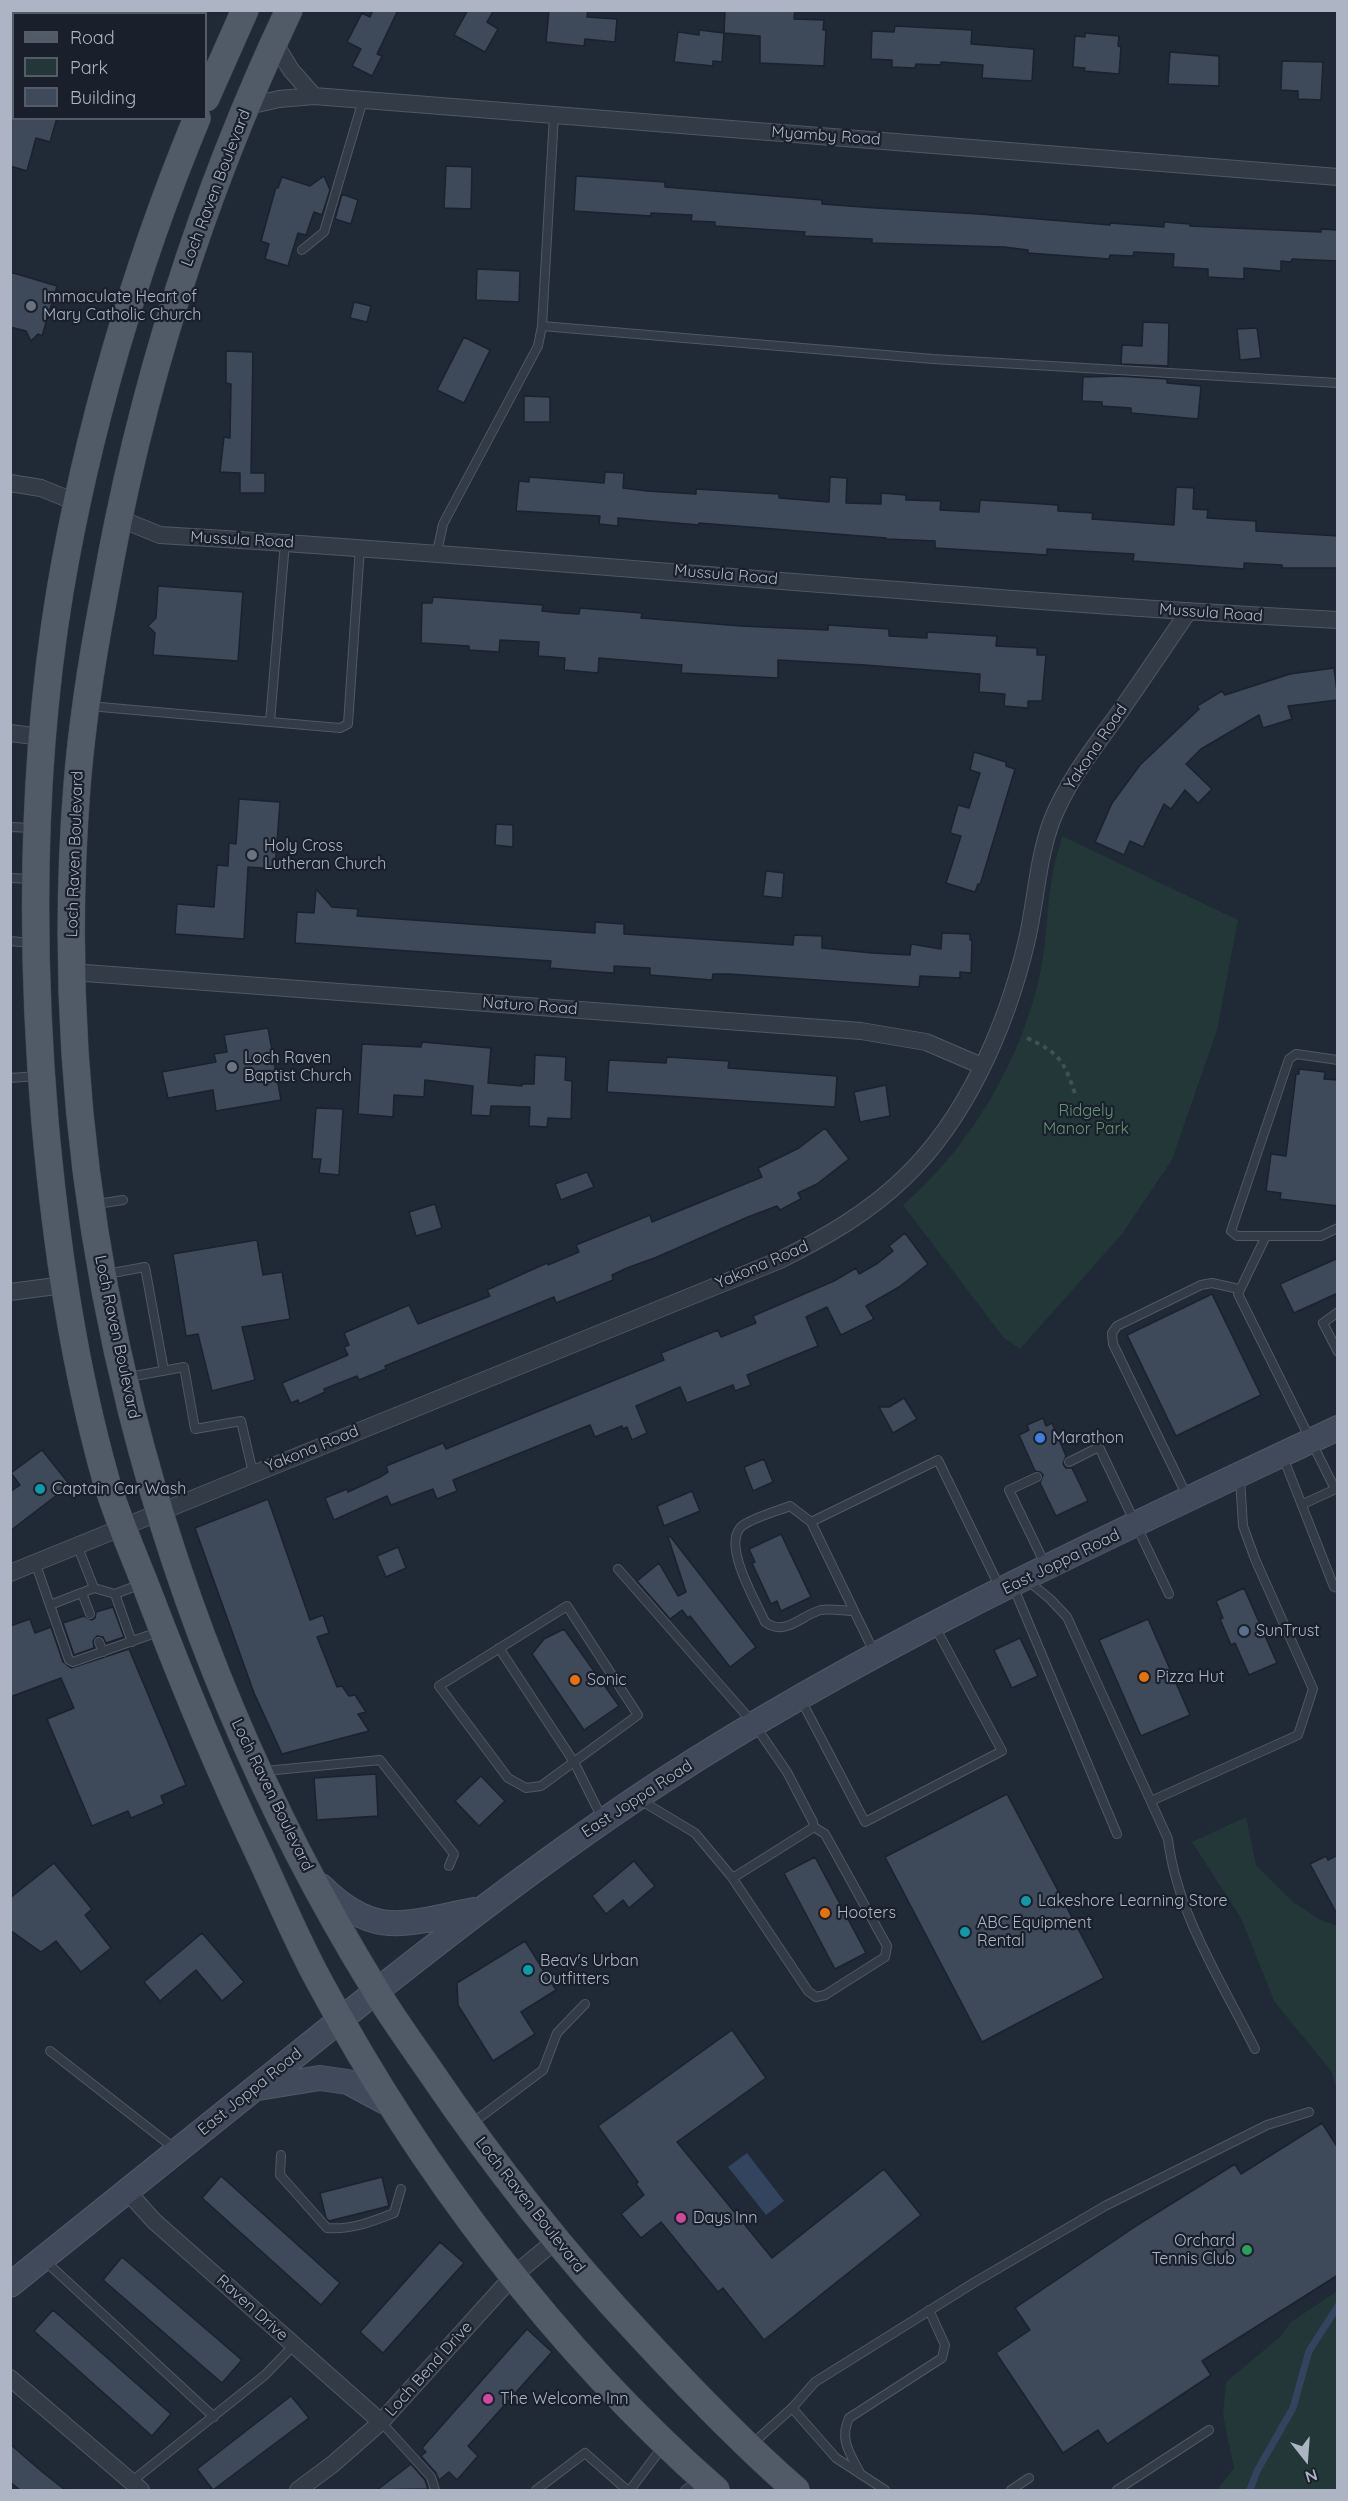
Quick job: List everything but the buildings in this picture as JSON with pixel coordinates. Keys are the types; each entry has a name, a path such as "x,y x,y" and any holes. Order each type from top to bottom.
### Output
{"main road":[{"path":"207,95 235,22 245,10"},
{"name":"Loch Raven Boulevard","path":"289,10 212,195 169,319 118,518 86,706 74,835 72,972 77,1069 92,1205 103,1275 124,1378 160,1511 206,1648 259,1771 310,1874 376,1991 468,2127 555,2241 708,2408 796,2490"},
{"name":"Loch Raven Boulevard","path":"196,120 166,196 138,278 110,375 78,502 60,592 42,737 24,828 23,943 41,1075 63,1285 94,1432 107,1484 162,1631 217,1763 279,1901 340,2020 391,2105 439,2175 514,2275 566,2339 701,2486"},
{"path":"78,502 118,518"},
{"name":"East Joppa Road","path":"10,2285 479,1909 637,1798 754,1724 875,1655 1047,1568 1338,1428"},
{"path":"310,1874 338,1903 371,1921 404,1923 479,1909"},
{"path":"253,2089 320,2078 354,2084 391,2105"}],"street":[{"path":"274,42 291,70 314,96"},
{"name":"Myamby Road","path":"248,106 279,99 314,96 1338,177"},
{"path":"10,483 41,488 78,502"},
{"name":"Mussula Road","path":"118,518 160,535 437,552 1188,612 1338,620"},
{"name":"Yakona Road","path":"10,1572 769,1264 816,1242 878,1202 930,1151 953,1119 982,1066 1013,992 1027,942 1042,854 1052,820 1073,776 1188,612"},
{"path":"10,733 42,737"},
{"name":"Naturo Road","path":"72,972 861,1031 926,1042 982,1066"},
{"path":"10,1293 63,1285"},
{"name":"Raven Drive","path":"127,2191 154,2221 381,2422"},
{"name":"Loch Bend Drive","path":"298,2490 381,2422 514,2275 555,2241"},
{"path":"10,2378 136,2486"}],"lane":[{"path":"303,250 324,232 363,100"},
{"path":"437,552 443,524 538,346 542,326 554,115"},
{"path":"542,326 933,359 1338,383"},
{"path":"270,722 285,543"},
{"path":"86,706 340,728 348,724 360,547"},
{"path":"1338,1060 1296,1054 1289,1059 1231,1231 1237,1236 1321,1236 1338,1228"},
{"path":"10,1078 41,1075"},
{"path":"92,1205 123,1200"},
{"path":"1266,1236 1238,1294 1336,1489 1303,1504"},
{"path":"103,1275 145,1267 164,1371"},
{"path":"1189,1499 1113,1344 1112,1333 1117,1326 1201,1285 1212,1283 1239,1289"},
{"path":"1338,1312 1323,1323 1338,1352"},
{"path":"124,1378 184,1367 195,1428 241,1421 253,1473"},
{"path":"1069,1462 1099,1447 1169,1594"},
{"path":"1282,1455 1334,1587 1338,1588"},
{"path":"811,1521 938,1460 1013,1585 1117,1834"},
{"path":"1151,1802 1298,1735 1313,1689 1255,1559 1243,1526 1240,1474"},
{"path":"1037,1477 1009,1490 1047,1568"},
{"path":"854,1611 821,1610 782,1628 772,1627 765,1622 736,1557 735,1537 742,1526 790,1506 811,1521 854,1611 875,1655"},
{"path":"77,1545 94,1588"},
{"path":"35,1562 69,1660 73,1662 162,1631"},
{"path":"618,1569 754,1724 787,1772 813,1822 813,1827"},
{"path":"50,1605 94,1588 115,1594 144,1582"},
{"path":"1013,1585 1050,1599 1067,1617 1168,1839 1171,1866 1177,1887 1196,1931 1255,2049"},
{"path":"82,1593 90,1614"},
{"path":"115,1594 132,1642"},
{"path":"567,1606 638,1715 541,1786 526,1788 508,1778 439,1686 500,1648 567,1606"},
{"path":"800,1698 865,1822 1002,1750 934,1624"},
{"path":"99,1642 103,1652"},
{"path":"500,1648 574,1762 603,1820"},
{"path":"259,1771 380,1760 454,1854 449,1866"},
{"path":"637,1798 695,1833 731,1876 808,1990 816,1997 825,1995 885,1957 887,1946 825,1834 813,1827"},
{"path":"731,1876 736,1876 813,1827"},
{"path":"468,2127 543,2070 557,2033 585,2004"},
{"path":"50,2051 177,2150"},
{"path":"748,2447 792,2408 815,2382 929,2310 1104,2206 1268,2125 1309,2112"},
{"path":"281,2155 280,2175 327,2228 340,2229 361,2225 394,2213 401,2189"},
{"path":"43,2259 214,2416"},
{"path":"860,2473 846,2447 843,2431 849,2418 942,2358 945,2345 929,2310"},
{"path":"136,2486 214,2416 266,2375 294,2344"},
{"path":"792,2408 836,2458 885,2490"},
{"path":"381,2422 431,2477 435,2490"},
{"path":"1117,2490 1209,2430"},
{"path":"536,2490 585,2452 629,2490 664,2444"},
{"path":"1011,2490 1029,2478"}],"path":[{"path":"1027,1038 1051,1049 1059,1057 1069,1075 1075,1094"}],"green space":[{"name":"Ridgely Manor Park","path":"1062,836 1238,920 1217,1030 1172,1160 1122,1234 1020,1349 1003,1337 903,1205 952,1155 992,1096 1009,1064 1034,997 1042,963 1053,872"},
{"path":"1246,1817 1256,1865 1293,1902 1321,1920 1337,1926 1337,2089 1331,2071 1274,2001 1241,1918 1192,1842"},
{"path":"1337,2291 1337,2490 1217,2490 1234,2468 1223,2415 1226,2382 1281,2336 1291,2322"}],"water":[{"path":"747,2153 784,2201 766,2215 728,2167"}],"waterway":[{"path":"1250,2490 1257,2471 1293,2408 1309,2351 1338,2306"}],"place":[{"name":"Immaculate Heart of Mary Catholic Church","path":"31,306"},
{"name":"Holy Cross Lutheran Church","path":"252,855"},
{"name":"Loch Raven Baptist Church","path":"232,1067"},
{"name":"Marathon","path":"1040,1438"},
{"name":"Captain Car Wash","path":"40,1489"},
{"name":"SunTrust","path":"1244,1631"},
{"name":"Pizza Hut","path":"1144,1677"},
{"name":"Sonic","path":"575,1680"},
{"name":"Lakeshore Learning Store","path":"1026,1901"},
{"name":"Hooters","path":"825,1913"},
{"name":"ABC Equipment Rental","path":"965,1932"},
{"name":"Beav's Urban Outfitters","path":"528,1970"},
{"name":"Days Inn","path":"681,2218"},
{"name":"Orchard Tennis Club","path":"1247,2250"},
{"name":"The Welcome Inn","path":"488,2399"}]}
